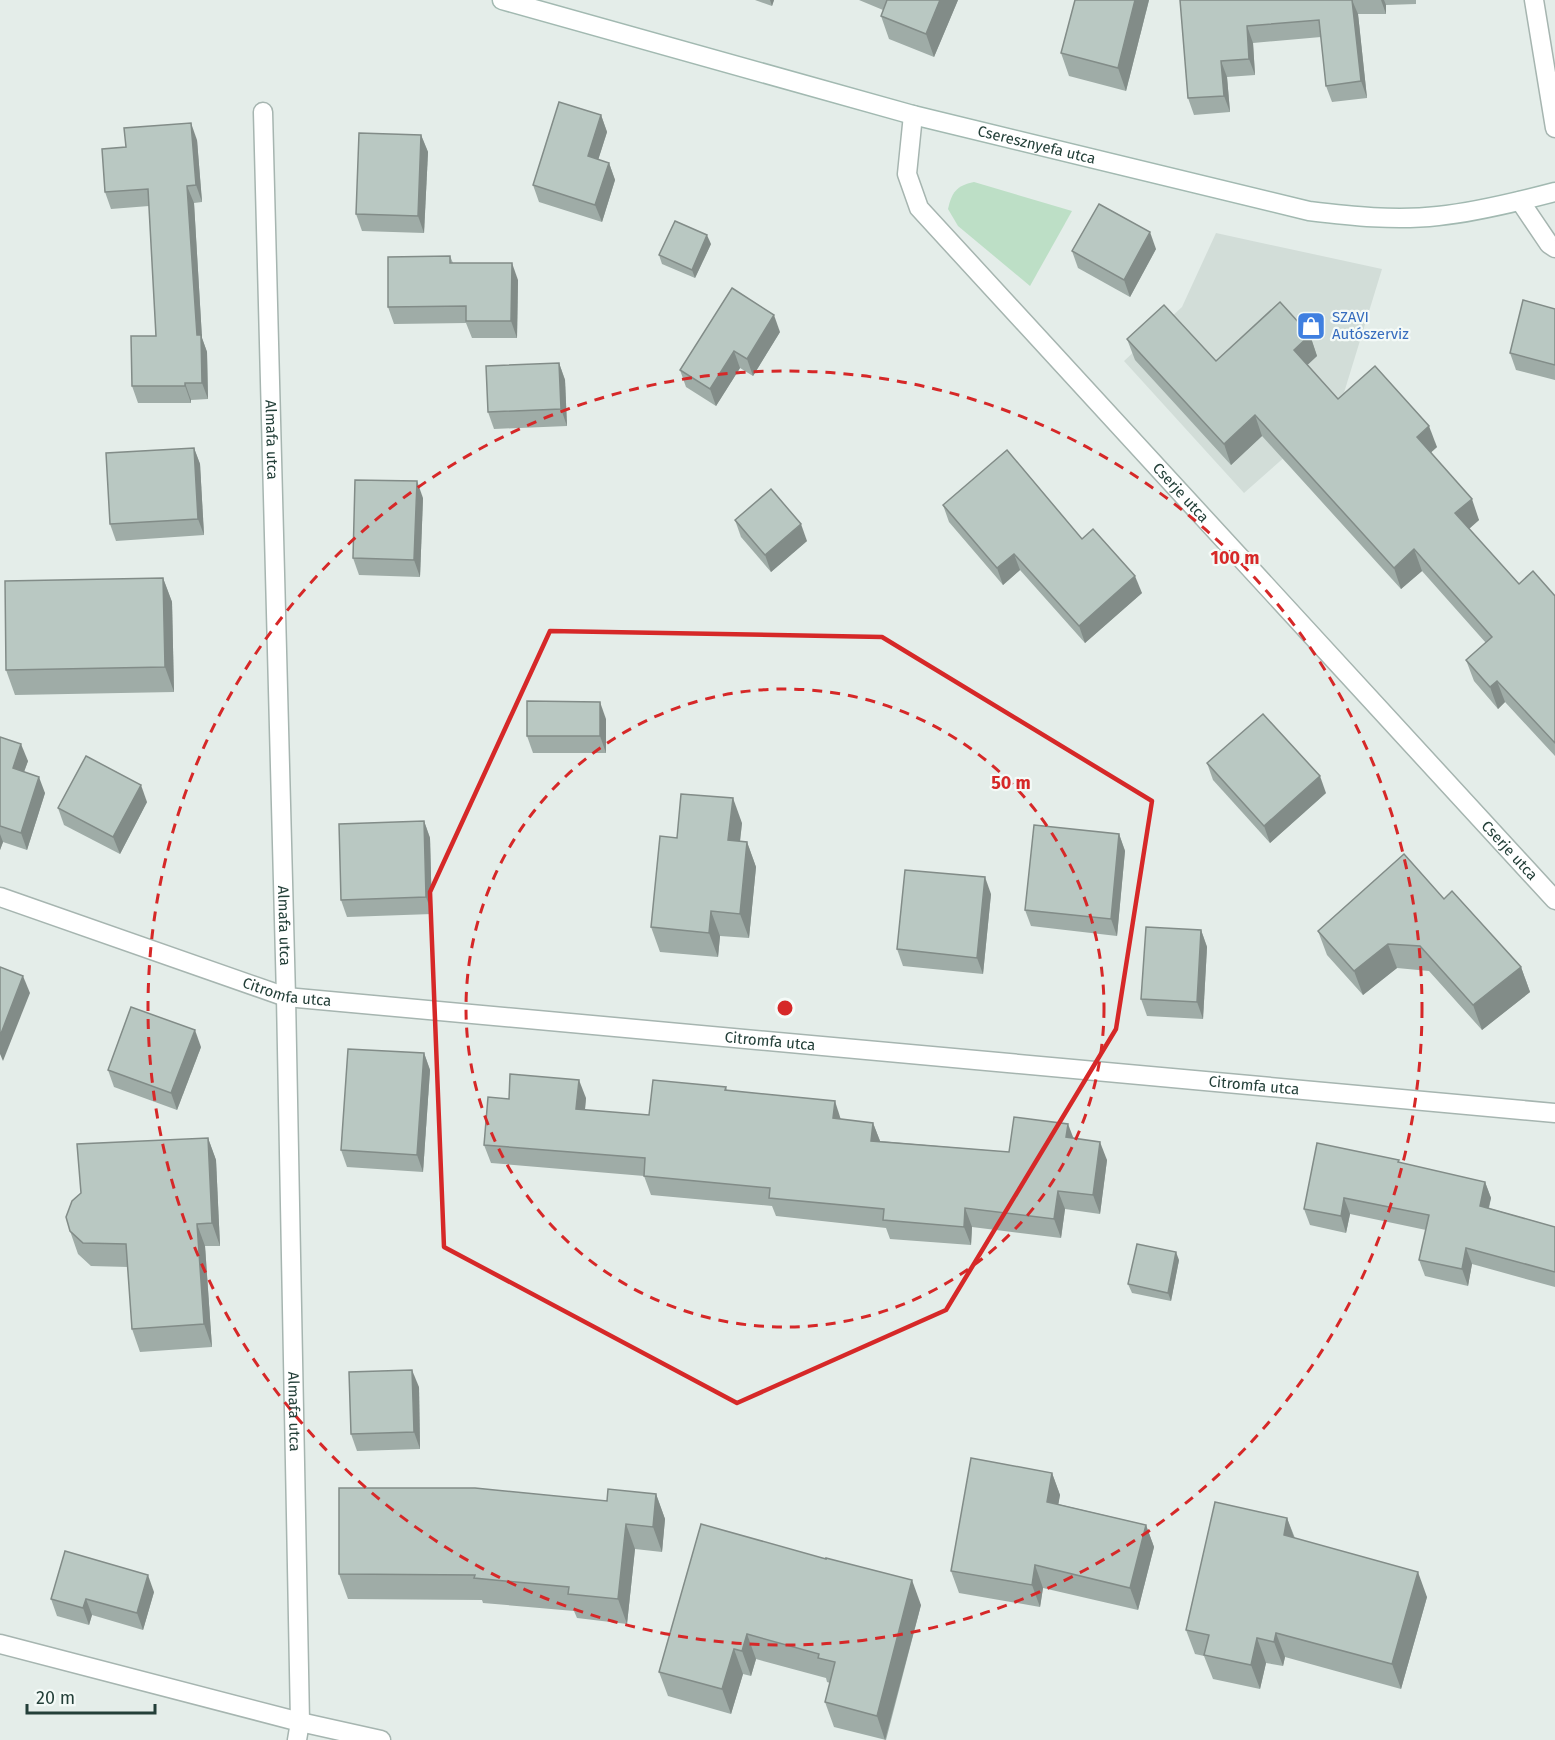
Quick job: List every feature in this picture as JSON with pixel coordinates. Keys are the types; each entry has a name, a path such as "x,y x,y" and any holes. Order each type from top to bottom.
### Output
{"street":[{"name":"Cseresznyefa utca","path":"502,0 913,115 1309,211 1358,217 1437,216 1520,201 1555,192"},
{"path":"1534,0 1555,128"},
{"name":"Almafa utca","path":"263,112 286,997 299,1731"},
{"name":"Cserje utca","path":"913,115 907,174 919,208 1555,900"},
{"path":"1520,201 1549,244 1555,248"},
{"name":"Citromfa utca","path":"0,897 286,997 1555,1113"},
{"path":"0,1644 299,1731 381,1740"}],"highlighted area":[{"path":"550,631 882,637 1152,801 1116,1029 946,1310 737,1403 444,1247 430,892"}],"shaded area":[{"path":"1216,233 1382,269 1339,409 1244,493 1124,361 1182,307"}],"green space":[{"path":"974,182 1072,211 1030,286 958,226 948,209 956,191"}],"building":[{"path":"887,0 940,0 926,34 881,16"},
{"path":"1075,0 1135,0 1118,68 1061,53"},
{"path":"1180,0 1352,0 1361,81 1326,86 1319,20 1247,26 1249,59 1221,61 1224,96 1188,98"},
{"path":"559,102 601,115 588,156 609,163 595,205 533,185"},
{"path":"191,123 196,185 187,186 197,335 201,335 202,383 185,383 185,386 132,386 131,336 156,336 148,189 105,192 102,149 126,147 124,128"},
{"path":"359,133 421,135 418,216 356,214"},
{"path":"1099,204 1150,232 1124,280 1072,251"},
{"path":"675,221 707,235 692,270 659,255"},
{"path":"450,256 450,263 512,263 511,321 466,321 466,306 388,307 388,257"},
{"path":"732,288 774,315 747,359 734,351 710,389 680,370"},
{"path":"1523,300 1555,309 1555,365 1510,353"},
{"path":"1280,302 1310,335 1294,350 1338,399 1375,366 1429,426 1417,437 1472,499 1455,513 1519,584 1533,571 1555,596 1555,743 1497,681 1490,687 1466,660 1492,637 1414,549 1394,568 1255,415 1224,444 1127,339 1164,305 1216,361"},
{"path":"559,363 561,409 488,412 486,366"},
{"path":"194,448 198,519 110,524 106,453"},
{"path":"1007,450 1082,539 1093,529 1135,576 1079,626 1014,554 997,568 943,505"},
{"path":"355,480 417,481 414,560 353,558"},
{"path":"771,489 801,524 765,555 735,520"},
{"path":"163,578 165,667 6,670 5,581"},
{"path":"527,701 600,702 600,736 527,736"},
{"path":"1263,714 1320,776 1264,826 1207,763"},
{"path":"0,737 21,744 13,768 39,777 21,833 0,826"},
{"path":"86,756 141,785 113,837 58,808"},
{"path":"681,794 733,798 728,840 747,842 740,914 711,911 709,933 651,927 660,836 677,838"},
{"path":"424,821 426,897 341,900 339,824"},
{"path":"1034,825 1119,834 1111,919 1025,910"},
{"path":"1404,854 1444,899 1452,891 1521,967 1473,1005 1420,946 1388,944 1354,971 1318,931"},
{"path":"905,870 985,877 977,958 897,949"},
{"path":"1146,927 1201,930 1197,1002 1141,999"},
{"path":"0,967 23,976 0,1036"},
{"path":"131,1007 195,1030 171,1093 108,1070"},
{"path":"348,1049 424,1053 417,1155 341,1150"},
{"path":"510,1074 579,1080 576,1109 649,1115 653,1080 835,1101 833,1118 873,1123 871,1141 1009,1152 1014,1117 1068,1124 1066,1137 1100,1142 1093,1195 1058,1191 1054,1219 965,1208 964,1227 883,1220 884,1209 769,1198 770,1188 644,1176 645,1158 484,1145 488,1097 509,1099"},
{"path":"208,1138 212,1223 197,1224 204,1324 132,1329 126,1244 83,1243 70,1231 66,1217 72,1201 81,1193 77,1144"},
{"path":"1317,1143 1399,1160 1398,1162 1485,1182 1480,1206 1555,1227 1555,1272 1466,1248 1462,1269 1419,1260 1429,1215 1344,1198 1341,1216 1304,1209"},
{"path":"1137,1244 1176,1252 1168,1293 1128,1284"},
{"path":"412,1370 414,1432 351,1434 349,1372"},
{"path":"971,1458 1052,1473 1047,1502 1146,1525 1130,1588 1035,1565 1032,1585 951,1571"},
{"path":"339,1488 475,1488 607,1501 608,1489 656,1494 653,1527 626,1524 618,1599 568,1594 569,1587 474,1578 475,1575 339,1574"},
{"path":"1215,1502 1287,1518 1284,1535 1418,1572 1392,1664 1276,1633 1274,1642 1257,1638 1251,1665 1204,1655 1209,1635 1186,1630"},
{"path":"701,1524 912,1580 877,1716 825,1702 835,1662 818,1658 819,1654 747,1634 742,1651 734,1649 722,1689 659,1672"},
{"path":"65,1551 148,1575 137,1613 86,1599 83,1608 51,1599"}],"place":[{"name":"SZAVI Autószerviz","path":"1311,326"}]}
